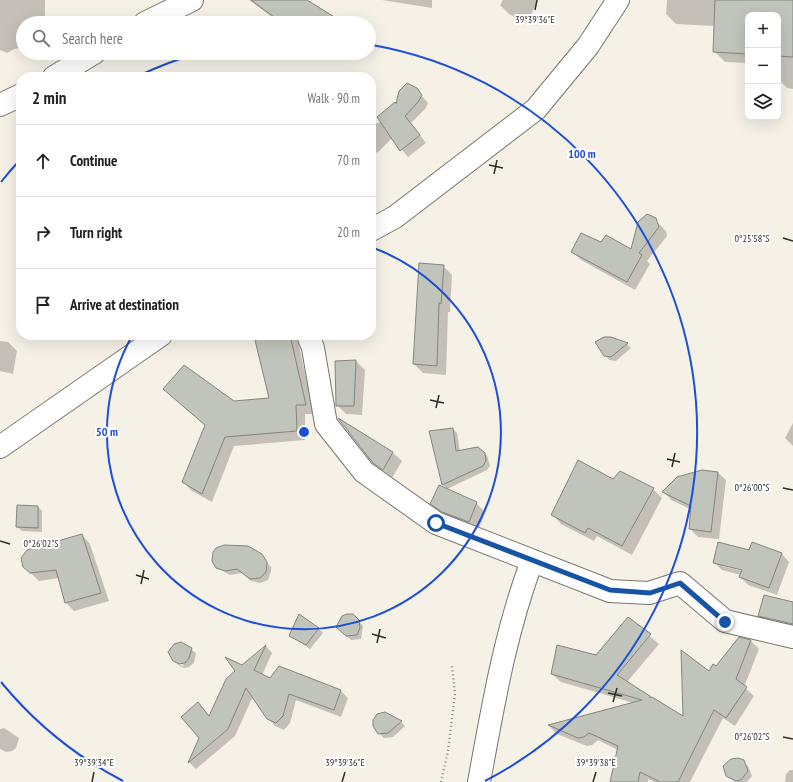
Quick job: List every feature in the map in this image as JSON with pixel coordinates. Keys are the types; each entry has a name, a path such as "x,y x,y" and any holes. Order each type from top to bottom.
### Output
{"street":[{"path":"159,16 192,0"},
{"path":"376,227 395,217 536,109 588,46 618,0"},
{"path":"62,72 82,60"},
{"path":"0,105 16,97"},
{"path":"0,447 154,340"},
{"path":"310,340 313,348 326,424 364,472 436,523 610,590 650,593 680,583 725,622 793,637"},
{"path":"479,782 501,664 518,601 532,561"}],"path":[{"path":"441,782 448,751 455,694 452,666"}],"building":[{"path":"251,0 307,0 333,16 273,16"},
{"path":"715,0 793,0 793,57 781,56 781,12 745,12 745,54 713,52"},
{"path":"407,83 417,88 422,95 418,102 405,116 420,135 400,151 377,117 395,102 396,104 399,91"},
{"path":"647,214 656,218 659,227 639,253 642,255 627,282 571,252 581,233 601,242 606,235 631,249 638,222"},
{"path":"419,263 444,265 441,304 439,303 437,366 413,364"},
{"path":"604,337 611,337 628,343 611,357 604,356 595,342"},
{"path":"255,340 291,340 306,405 296,405 297,431 225,437 202,494 182,482 205,425 163,389 184,365 234,401 269,398"},
{"path":"356,360 354,406 336,406 335,361"},
{"path":"338,418 393,452 383,470 373,463"},
{"path":"453,428 456,451 478,447 485,453 486,461 483,466 442,485 429,431"},
{"path":"578,460 613,479 620,471 654,488 622,546 588,528 585,533 551,515"},
{"path":"702,470 718,472 711,532 689,529 691,506 662,492 677,477"},
{"path":"439,485 477,502 469,522 442,512 430,504"},
{"path":"17,505 38,506 38,528 16,527"},
{"path":"82,534 101,593 65,603 56,570 30,573 23,567 21,558 27,550"},
{"path":"718,542 749,550 752,542 782,553 769,588 739,577 742,570 713,563"},
{"path":"224,545 248,546 262,554 267,562 266,572 260,578 250,579 237,569 225,571 216,568 212,561 213,552 216,548"},
{"path":"764,595 793,602 793,624 758,616"},
{"path":"299,614 319,628 306,645 289,636"},
{"path":"353,614 359,620 360,628 357,635 346,636 336,627 342,616"},
{"path":"628,617 651,634 617,675 650,696 650,698 652,697 683,716 681,650 709,671 713,664 716,666 739,637 751,640 736,679 747,687 726,718 714,710 678,782 660,782 640,772 638,782 610,782 618,746 589,733 584,737 578,738 548,725 642,700 551,674 557,645 596,655"},
{"path":"181,642 192,648 189,658 185,663 179,664 173,661 168,652 174,644"},
{"path":"266,645 254,670 270,678 279,666 341,690 334,710 289,694 283,716 276,723 267,719 246,688 228,729 188,763 199,738 181,717 198,702 209,716 226,679 235,671 225,657 242,665"},
{"path":"385,712 402,721 388,733 378,734 373,726 373,720 377,714"},
{"path":"738,758 744,760 748,771 741,780 736,781 726,776 723,766 731,759"}],"route":[{"path":"436,523 610,590 650,593 680,583 725,622"}]}
